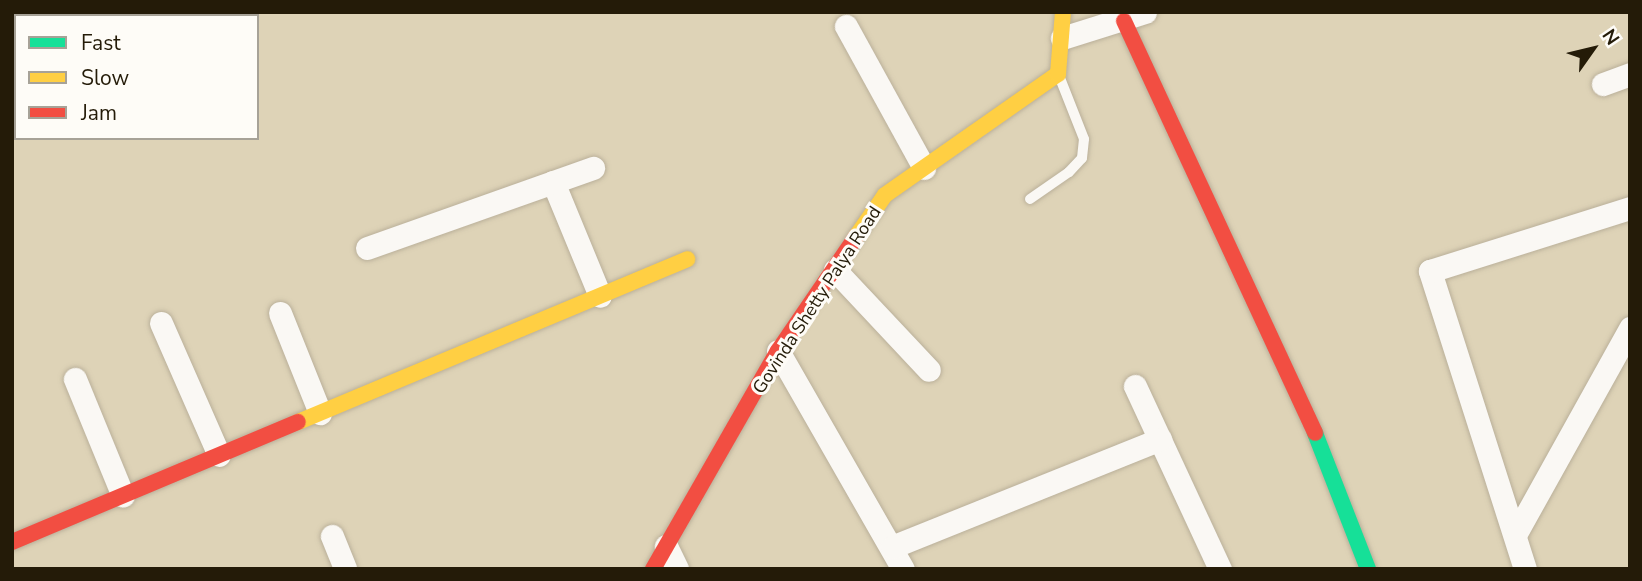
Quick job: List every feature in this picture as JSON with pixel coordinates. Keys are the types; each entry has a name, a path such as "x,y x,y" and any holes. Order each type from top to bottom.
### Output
{"street":[{"path":"1058,74 1063,12"},
{"path":"1062,38 1134,17 1301,399 1368,569"},
{"path":"846,26 924,168"},
{"name":"Govinda Shetty Palya Road","path":"653,569 778,351 885,195 1058,74"},
{"path":"1603,84 1630,74"},
{"path":"367,248 593,168"},
{"path":"553,182 600,296"},
{"path":"1525,569 1430,271 1630,208"},
{"path":"12,542 687,259"},
{"path":"835,270 929,370"},
{"path":"279,313 320,413"},
{"path":"161,323 219,456"},
{"path":"1515,535 1630,328"},
{"path":"778,351 903,569"},
{"path":"75,379 123,496"},
{"path":"1135,386 1220,569"},
{"path":"892,547 1160,439"},
{"path":"331,536 345,569"},
{"path":"666,546 677,569"}],"lane":[{"path":"1030,199 1069,172 1082,158 1084,139 1058,74"}],"traffic: fast":[{"path":"1315,433 1368,569"}],"traffic: slow":[{"path":"855,238 885,195 1058,74 1063,12"},
{"path":"298,422 687,259"}],"traffic: jam":[{"path":"1124,21 1315,433"},
{"path":"653,569 778,351 855,238"},
{"path":"12,542 298,422"}]}
